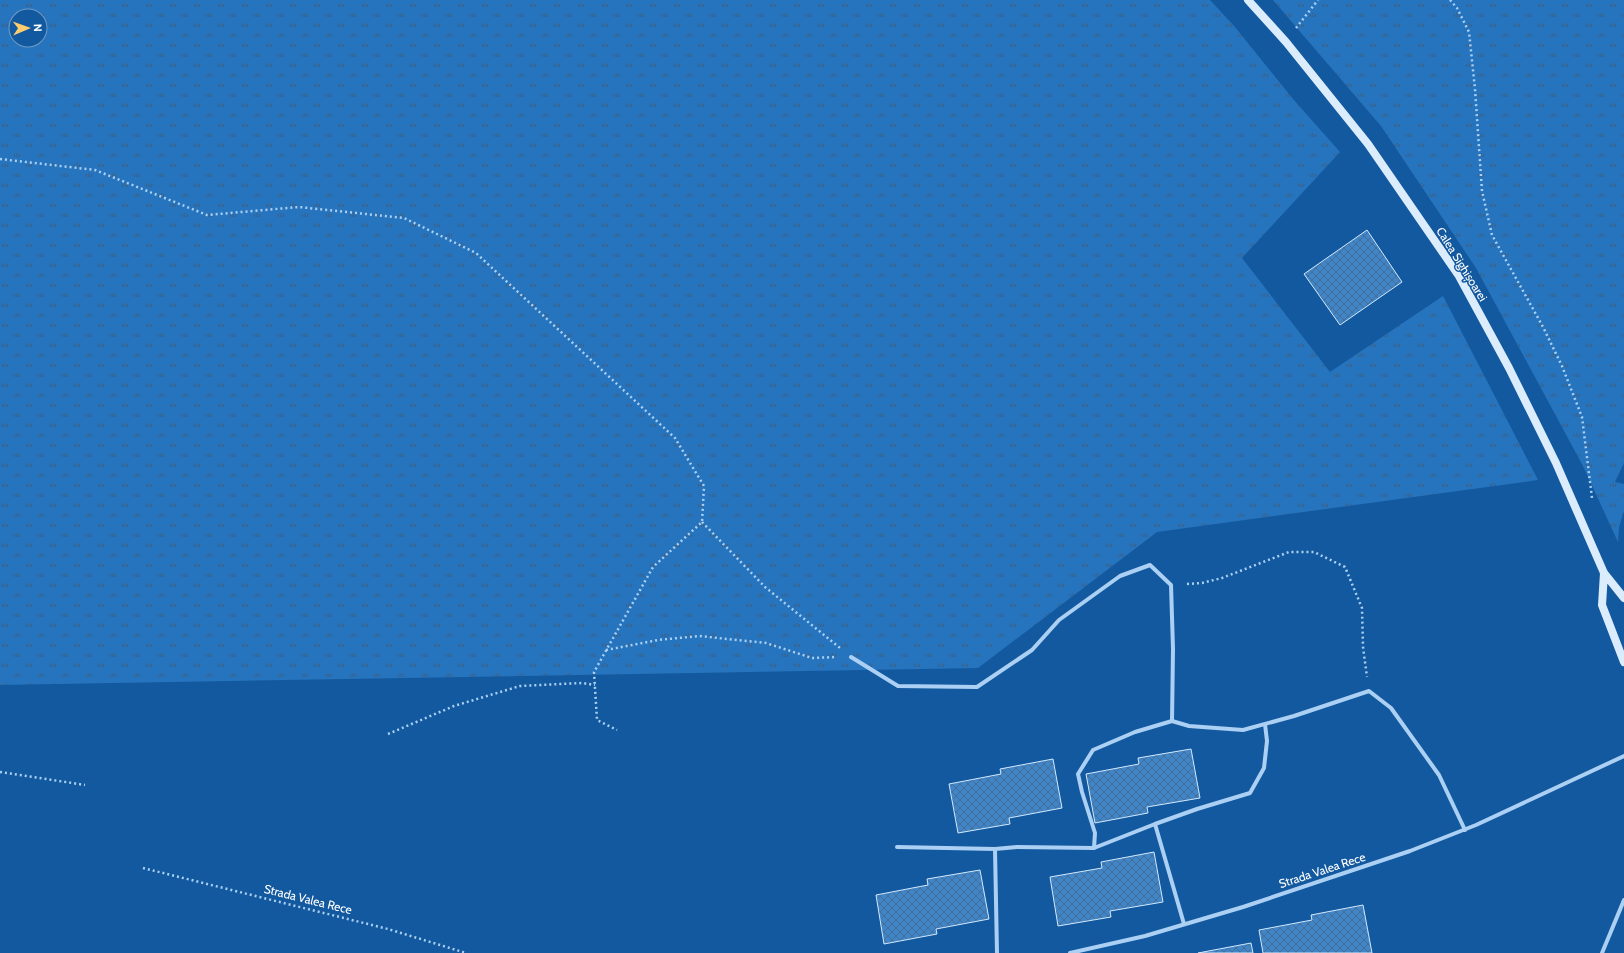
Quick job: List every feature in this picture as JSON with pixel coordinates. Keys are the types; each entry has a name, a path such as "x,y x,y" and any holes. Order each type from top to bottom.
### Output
{"main road":[{"name":"Calea Sighișoarei","path":"1248,0 1286,42 1368,144 1458,276 1509,368 1556,463 1604,573 1624,598"},
{"name":"Calea Sighișoarei","path":"1604,573 1602,605 1624,662"}],"street":[{"path":"851,657 898,686 977,687 1032,650 1059,620 1120,576 1150,565 1171,585 1173,649 1172,721"},
{"path":"1094,848 1094,833 1078,774 1093,750 1135,732 1172,721 1189,726 1243,730 1369,691 1391,708 1439,775 1465,830"},
{"path":"897,847 995,849 1017,847 1094,848 1111,843 1155,824 1197,809 1250,793 1264,768 1267,741 1265,724"},
{"name":"Strada Valea Rece","path":"1070,953 1145,936 1243,907 1410,851 1465,830 1624,756"},
{"path":"1155,824 1184,924"},
{"path":"995,849 998,953"},
{"path":"1602,953 1624,900"}],"path":[{"path":"1296,29 1318,0"},
{"path":"1450,0 1457,8 1469,32 1476,88 1482,191 1492,235 1543,327 1562,366 1582,417 1593,504"},
{"path":"0,159 95,170 207,215 300,207 404,218 476,253 675,438 704,486 702,522 653,567 594,672 597,720 617,730"},
{"path":"702,522 765,587 851,657"},
{"path":"1171,585 1202,583 1222,578 1290,552 1314,552 1345,567 1362,608 1363,647 1369,691"},
{"path":"606,650 658,640 699,636 766,643 812,658 851,657"},
{"path":"388,734 454,706 520,686 595,685"},
{"path":"0,772 85,785"},
{"name":"Strada Valea Rece","path":"144,868 388,929 466,953"}],"green space":[{"path":"0,0 1210,0 1235,27 1293,99 1340,152 1242,258 1330,372 1443,296 1538,480 1157,532 978,668 0,685"},
{"path":"1273,0 1624,0 1624,463 1615,482 1624,484 1624,511 1619,527 1618,542 1583,466 1476,268 1381,126"}],"building":[{"path":"1367,230 1402,282 1340,325 1304,274"},
{"path":"1191,749 1200,798 1147,807 1148,813 1095,823 1086,774 1139,764 1138,758"},
{"path":"1053,759 1062,808 1009,818 1010,824 958,833 949,784 1001,774 1000,769"},
{"path":"1154,852 1163,902 1110,911 1111,917 1058,926 1050,877 1102,868 1101,862"},
{"path":"980,870 989,919 936,929 937,934 884,944 876,895 928,885 927,879"},
{"path":"1363,905 1372,953 1263,953 1259,930 1312,920 1311,915"},
{"path":"1251,943 1253,953 1198,953"}]}
